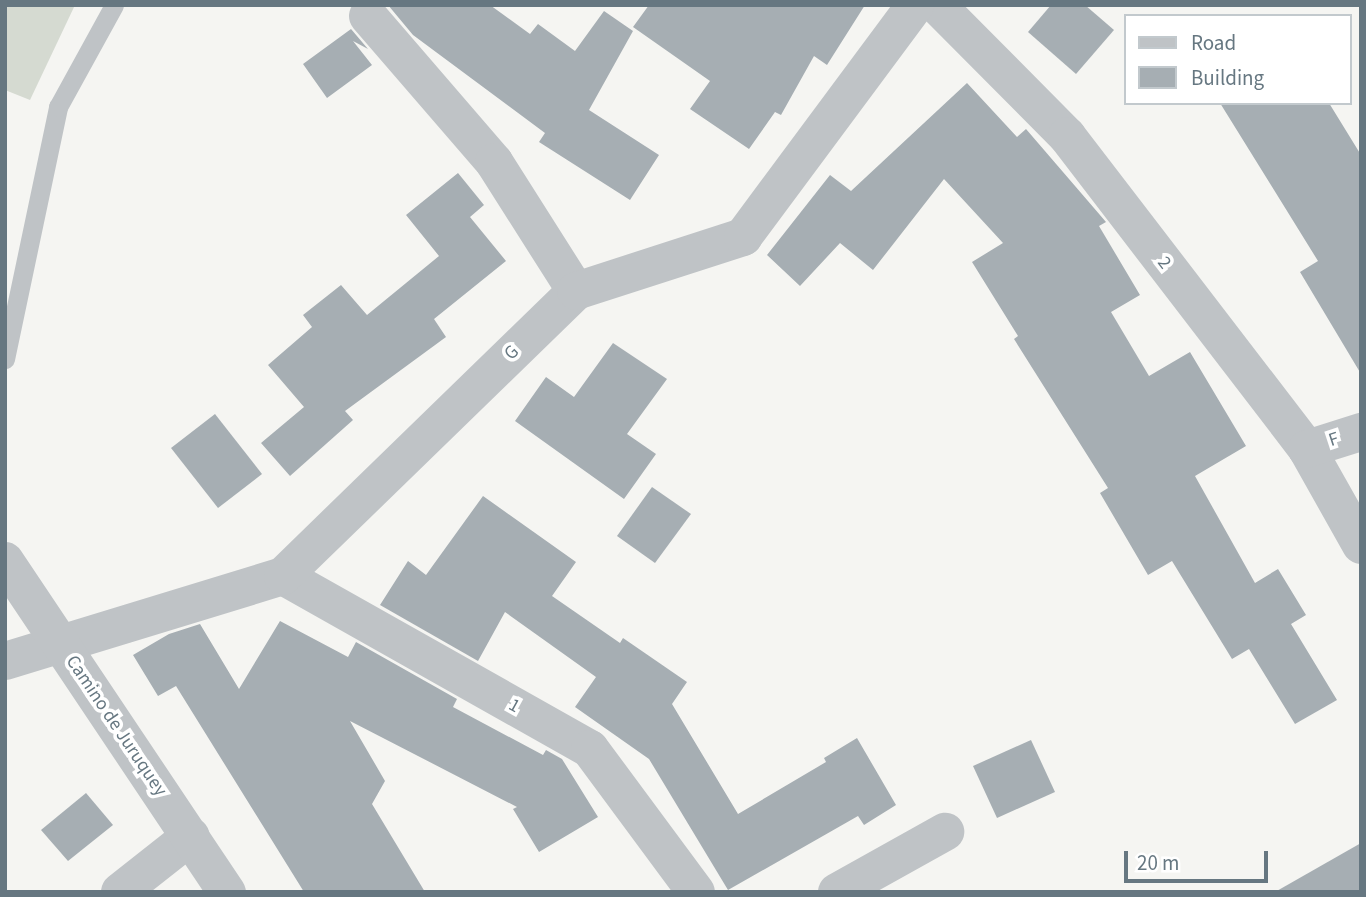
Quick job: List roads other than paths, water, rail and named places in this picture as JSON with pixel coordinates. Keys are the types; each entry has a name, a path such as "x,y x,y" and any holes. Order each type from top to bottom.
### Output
{"street":[{"name":"G","path":"5,661 284,576 576,291 743,237 915,5"},
{"name":"2","path":"937,5 1067,136 1307,449 1361,545"},
{"path":"368,16 494,162 576,291"},
{"name":"F","path":"1307,449 1361,432"},
{"name":"Camino de Juruquey","path":"5,561 227,892"},
{"name":"1","path":"284,576 590,749 696,892"},
{"path":"837,892 945,832"},
{"path":"120,892 191,836"}],"lane":[{"path":"5,359 58,107 114,5"}]}
